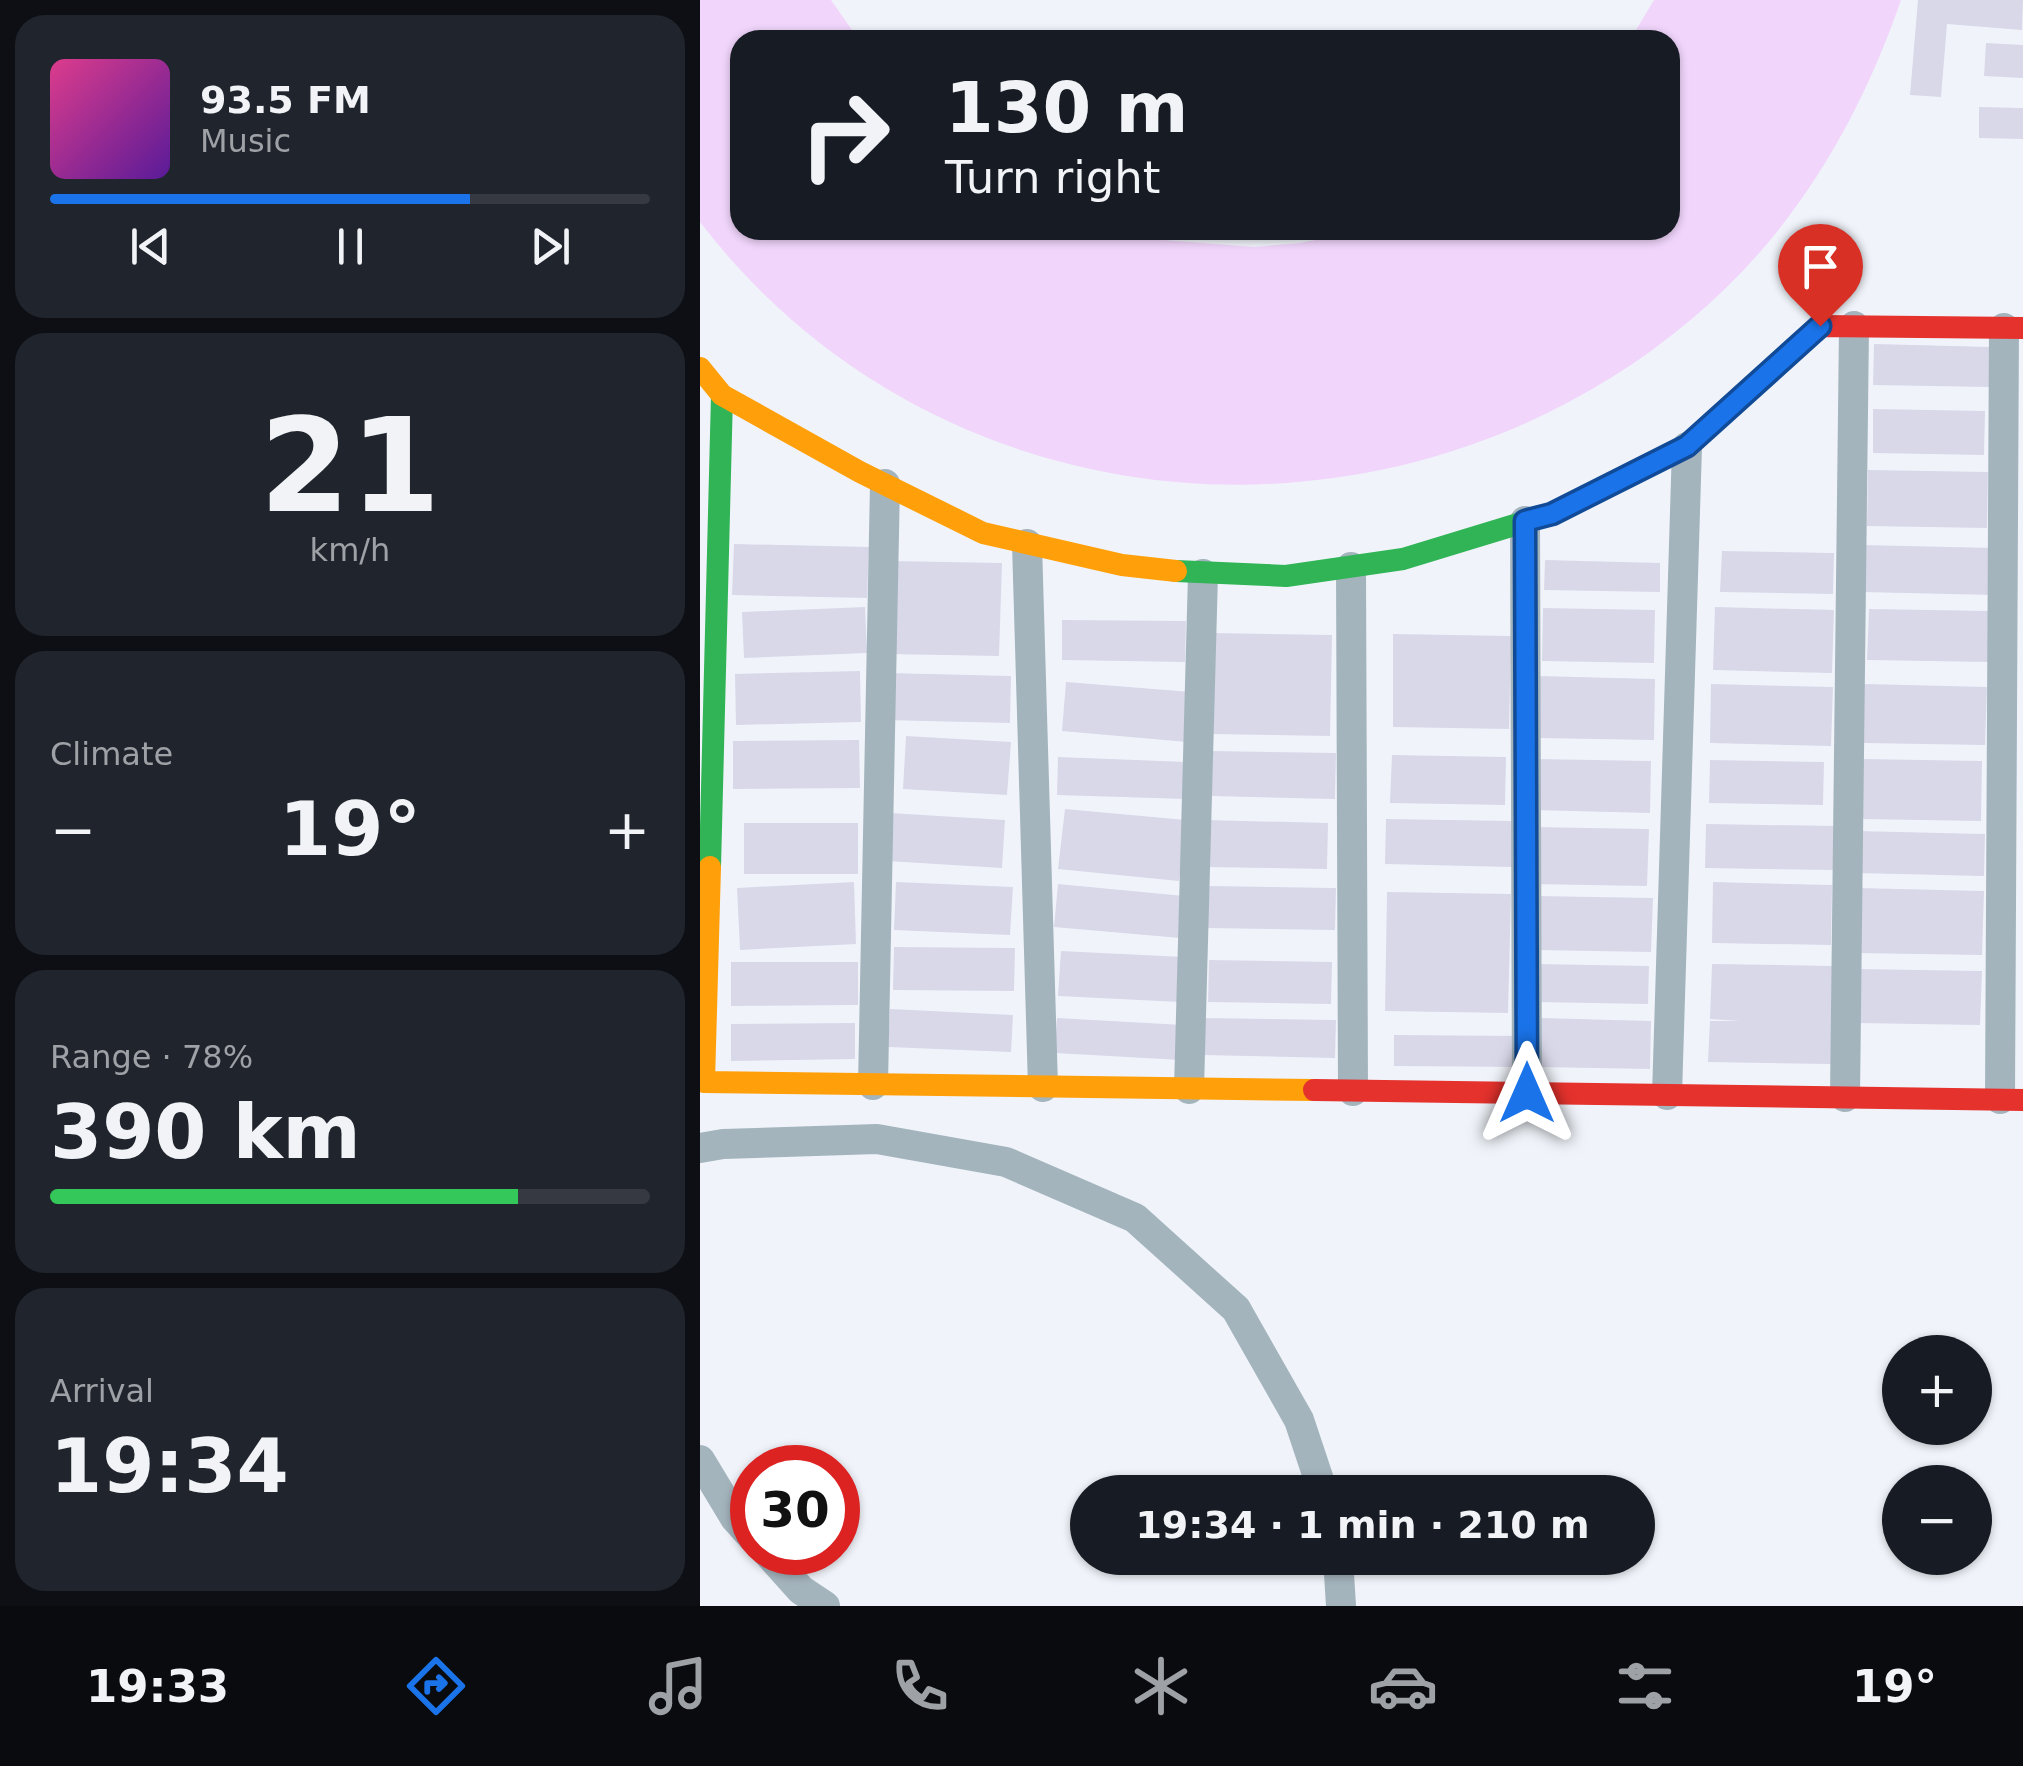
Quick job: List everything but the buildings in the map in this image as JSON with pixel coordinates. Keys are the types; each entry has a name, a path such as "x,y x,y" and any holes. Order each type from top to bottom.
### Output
{"street":[{"path":"700,368 722,395 982,533 1122,564 1202,574 1286,576 1404,559 1552,514 1687,446 1820,326 2014,328 2011,1100 704,1082 722,395"},
{"path":"1845,1098 1854,326"},
{"path":"1667,1095 1687,446"},
{"path":"873,1085 885,484"},
{"path":"1525,521 1527,1093"},
{"path":"1026,544 1043,1087"},
{"path":"1352,567 1353,1091"},
{"path":"1189,1088 1202,574"},
{"path":"700,1148 877,1139 1006,1162 1135,1218 1236,1309 1299,1420 1317,1475"},
{"path":"700,1460 730,1510"},
{"path":"788,1575 825,1606"},
{"path":"1339,1575 1341,1606"}],"shaded area":[{"path":"700,0 831,0 852,30 730,30 730,240 1164,240 1254,247 1315,240 1680,240 1680,30 1636,30 1654,0 1901,0 1865,89 1819,173 1762,250 1693,318 1575,399 1446,453 1312,481 1176,482 1042,457 915,405 800,327 700,222"}],"traffic: fast":[{"path":"710,867 722,395"},
{"path":"1176,571 1286,576 1403,559 1568,506"}],"traffic: slow":[{"path":"700,368 722,395 860,472 983,533 1122,565 1176,571"},
{"path":"710,867 704,1082 1314,1090"}],"traffic: jam":[{"path":"1568,506 1687,447 1820,326 2023,328"},
{"path":"1314,1090 2023,1100"}],"route":[{"path":"1527,1093 1525,521 1552,514 1687,446 1820,326"}]}
